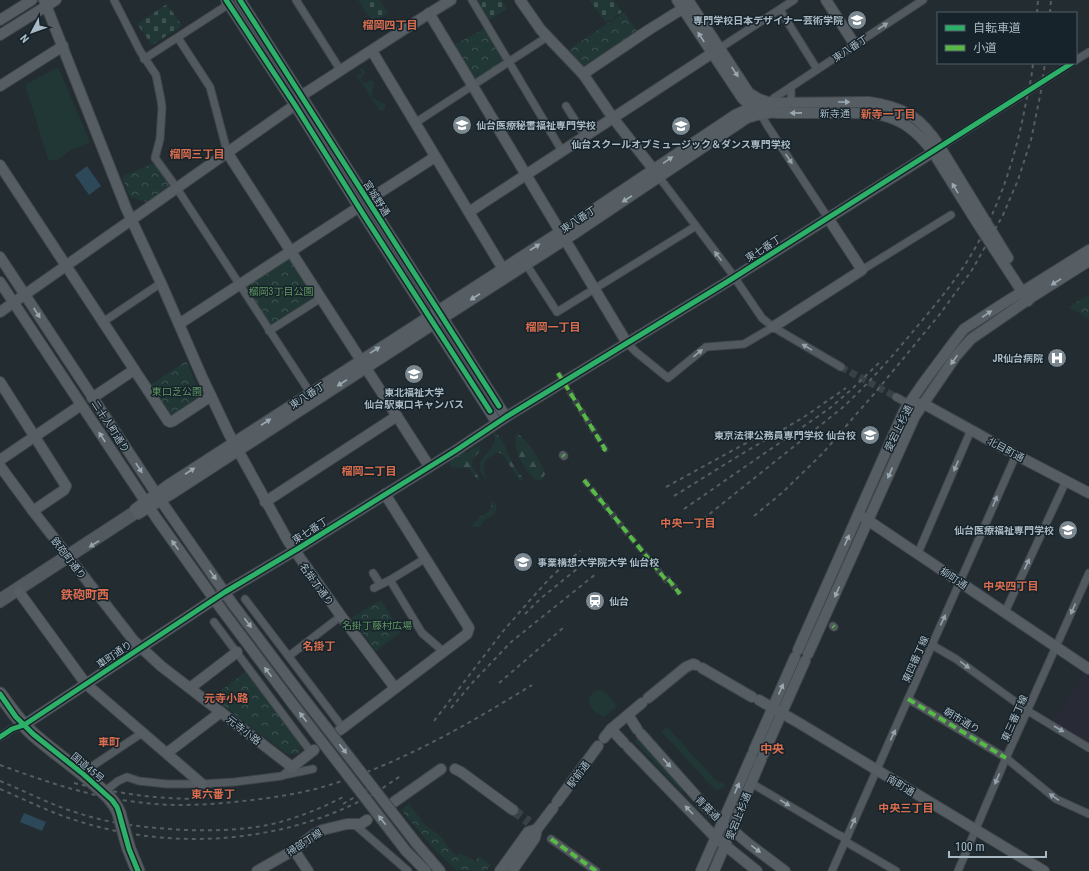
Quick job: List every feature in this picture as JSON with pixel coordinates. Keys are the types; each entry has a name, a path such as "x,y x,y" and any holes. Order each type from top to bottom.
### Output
{"highway":[{"name":"国道45号","path":"0,694 16,717 33,734 82,773 112,800 120,814 126,839 138,871"}],"street":[{"path":"0,20 32,0"},
{"path":"114,0 144,59 156,75 162,108 160,139 156,158 313,397"},
{"name":"宮城野通","path":"240,0 368,200 497,423"},
{"path":"296,0 341,71"},
{"path":"0,312 295,104 301,96 451,0"},
{"path":"472,0 562,151"},
{"path":"520,0 547,37 583,74 613,118 696,226 762,318 773,327 841,367"},
{"path":"469,212 794,0"},
{"path":"826,0 855,45"},
{"name":"東八番丁","path":"137,512 656,174 771,103 774,98 923,0"},
{"path":"0,35 49,2"},
{"name":"名掛丁通り","path":"49,2 63,46 131,220 161,283 211,396 236,447 265,502 294,551 396,688"},
{"path":"144,59 178,38 228,2"},
{"name":"宮城野通","path":"228,2 295,104 358,207 506,417"},
{"path":"583,74 687,2 716,51 738,93 742,98 759,110"},
{"path":"780,10 817,69"},
{"path":"429,13 627,343 668,378 706,347 744,344 951,215"},
{"path":"415,123 547,37"},
{"path":"178,38 210,87 227,151 232,160 429,466"},
{"path":"0,86 63,46"},
{"path":"372,51 505,272"},
{"path":"716,51 749,93 767,124 862,270"},
{"path":"1077,59 1089,52"},
{"name":"東七番丁","path":"214,599 294,551 506,417 734,278 1070,64"},
{"path":"791,103 790,88 792,86"},
{"path":"735,115 739,105 738,93"},
{"name":"新寺通","path":"749,93 759,100 771,103 869,102 884,104 910,115 920,122 928,129 937,149 976,221 1030,299"},
{"path":"566,106 585,136"},
{"name":"東八番丁","path":"656,174 735,115 759,110"},
{"name":"新寺通","path":"759,110 880,114 896,119 905,124 926,143 937,149"},
{"path":"368,200 435,157"},
{"path":"0,165 168,421 173,421 211,396"},
{"path":"179,324 358,207"},
{"path":"526,264 557,312 696,226"},
{"name":"東八番丁","path":"505,272 526,264 562,236"},
{"name":"愛宕上杉通","path":"714,871 762,758 797,654 904,411 964,329 1089,250"},
{"name":"二十人町通り","path":"0,257 158,498 225,592 302,696 416,843 440,871"},
{"name":"愛宕上杉通","path":"700,871 753,753 806,658 915,416 956,356 971,339 1089,261"},
{"name":"二十人町通り","path":"0,282 147,505 214,599 406,851 426,871"},
{"path":"103,322 161,283"},
{"path":"269,331 321,298"},
{"path":"92,398 134,370"},
{"path":"0,382 66,486 64,490 33,511"},
{"path":"896,397 909,404 924,404"},
{"name":"北目町通","path":"924,404 1016,455 1089,493"},
{"path":"0,460 82,405"},
{"path":"265,502 397,416"},
{"path":"918,553 971,430"},
{"name":"東四番丁線","path":"832,871 1016,455"},
{"name":"鉄砲町通り","path":"0,466 68,557 140,648"},
{"path":"1005,612 1066,481"},
{"path":"245,598 289,656 341,729 467,634 469,628 385,494"},
{"path":"0,604 137,512"},
{"name":"柳町通","path":"859,513 1089,669"},
{"path":"0,597 68,557"},
{"path":"373,573 377,586 390,580 426,558"},
{"name":"東三番丁線","path":"958,871 1006,758 1089,573"},
{"path":"390,580 422,633 444,652"},
{"path":"19,592 86,684 202,784"},
{"name":"車町通り","path":"24,725 214,599"},
{"path":"289,656 341,616"},
{"path":"214,622 313,751 282,776"},
{"path":"932,645 956,659 1028,710 1089,748"},
{"name":"元寺小路","path":"140,648 161,666 292,767"},
{"path":"190,688 237,652"},
{"name":"駅前通","path":"512,871 535,838 537,829 611,729 686,667 693,664 699,667"},
{"name":"南町通","path":"699,667 877,770 1044,871"},
{"name":"朝市通り","path":"908,699 1006,758 1056,799 1089,814"},
{"path":"167,753 221,712"},
{"name":"青葉通","path":"628,715 639,732 706,807 785,871"},
{"path":"0,737 12,729 24,725"},
{"name":"青葉通","path":"611,729 716,838 757,871"},
{"path":"82,773 142,733"},
{"path":"104,792 118,781 127,777 144,782 167,784 202,784 282,776 313,769"},
{"path":"455,769 513,810"},
{"path":"394,802 441,770"},
{"path":"751,783 896,871"},
{"name":"掃部丁線","path":"257,871 294,850 322,830 347,824 361,824 367,820"},
{"path":"529,822 537,829"},
{"path":"354,824 408,871"},
{"name":"駅前通","path":"500,871 528,832 537,829"},
{"path":"551,839 596,871"},
{"path":"294,850 308,871"}],"shaded area":[{"path":"1084,673 1089,676 1089,745 1052,721"}],"green space":[{"path":"358,0 380,0 388,13 373,22"},
{"path":"476,0 502,0 507,9 488,21"},
{"path":"589,0 614,0 622,12 606,22"},
{"path":"167,4 182,26 152,45 137,24"},
{"path":"624,12 638,32 584,68 567,51"},
{"path":"485,28 503,59 502,62 478,79 474,79 454,45"},
{"path":"58,67 90,142 74,148 56,161 48,159 25,85"},
{"path":"359,69 364,69 365,72 361,77 361,80 363,83 370,80 374,82 372,96 376,100 385,104 385,109 383,111 380,111 357,76 362,73"},
{"path":"155,162 169,182 169,186 147,202 130,197 122,177"},
{"name":"榴岡3丁目公園","path":"287,259 291,261 314,293 313,298 273,324 268,323 246,289 247,284"},
{"path":"1089,294 1089,319 1069,307"},
{"name":"東口芝公園","path":"186,361 201,395 200,399 172,417 169,416 149,386"},
{"path":"493,432 496,433 504,444 510,459 523,479 522,481 519,480 504,456 500,453 492,455 484,463 483,468 486,477 481,472 480,464 482,459 494,443 495,438"},
{"path":"517,433 534,451 545,474 542,480 538,481 533,478 520,460 515,438"},
{"path":"480,445 480,451 473,459 472,465 480,482 470,469 453,468 450,465 451,460 463,451 466,453"},
{"path":"491,501 494,502 496,506 495,513 483,521 480,527 473,527 472,525 478,520 479,517 490,509"},
{"name":"名掛丁藤村広場","path":"381,600 401,632 376,651 351,618"},
{"path":"247,671 301,743 300,752 296,754 287,754 212,697"},
{"path":"598,690 606,693 616,706 604,717 595,711 589,704 590,697"},
{"path":"667,727 717,781 725,784 723,788 716,791 662,732"},
{"path":"637,738 678,782 684,794 700,812 634,741"},
{"path":"409,804 424,824 444,839 444,842 456,856 459,853 475,862 479,856 491,865 486,871 456,870 434,849 401,810"}],"water":[{"path":"87,166 101,186 89,195 75,175"},
{"path":"24,813 46,822 42,831 20,822"}],"tunnel":[{"path":"841,367 896,397"},
{"path":"558,373 605,449 603,451"},
{"path":"584,480 666,580 668,579 680,594"},
{"path":"513,810 529,822"}],"railway":[{"path":"1037,12 1038,0"},
{"path":"1050,12 1051,0"},
{"path":"697,524 842,408 894,354 955,280 979,242 1004,184 1022,123 1033,64"},
{"path":"754,516 783,492 823,453 940,314 972,270 1003,215 1018,180 1031,140 1045,64"},
{"path":"684,509 830,408 882,360"},
{"path":"674,496 804,417 846,388"},
{"path":"666,487 761,435"},
{"path":"434,721 504,630 551,577 580,551"},
{"path":"525,614 540,599 588,560"},
{"path":"451,708 473,682 511,642 597,573"},
{"path":"499,683 563,628"},
{"path":"0,765 85,792 119,800 150,804 203,804 274,797 326,786 380,767 458,729 532,685"},
{"path":"0,789 58,814 113,830 148,836 184,839 220,838 256,834 291,827 325,816 364,799 402,775"},
{"path":"0,781 60,807 94,818 133,825 186,830 227,830 268,825 307,813 345,796"},
{"path":"74,783 143,796 195,799 213,798"},
{"path":"343,804 372,787"}],"marked path":[{"path":"558,373 605,449 603,451"},
{"path":"584,480 666,580 668,579 680,594"},
{"path":"908,699 1006,758"},
{"path":"551,839 596,871"}],"cycle path":[{"path":"226,0 295,105 490,411"},
{"path":"240,0 499,406"},
{"path":"0,737 12,729 24,725 225,592 299,548 455,451 506,417 727,282 1070,64"},
{"path":"0,694 16,717 33,734 82,773 112,800 117,807 129,849 138,871"}],"place":[{"name":"専門学校日本デザイナー芸術学院","path":"857,20"},
{"name":"仙台医療秘書福祉専門学校","path":"462,125"},
{"name":"仙台スクールオブミュージック＆ダンス専門学校","path":"681,126"},
{"name":"JR仙台病院","path":"1057,358"},
{"name":"東北福祉大学 仙台駅東口キャンパス","path":"414,374"},
{"name":"東京法律公務員専門学校 仙台校","path":"870,435"},
{"name":"仙台医療福祉専門学校","path":"1068,530"},
{"name":"事業構想大学院大学 仙台校","path":"523,562"},
{"name":"仙台","path":"595,601"}],"district":[{"name":"榴岡四丁目","path":"390,25"},
{"name":"新寺一丁目","path":"888,114"},
{"name":"榴岡三丁目","path":"197,154"},
{"name":"榴岡一丁目","path":"553,327"},
{"name":"榴岡二丁目","path":"369,471"},
{"name":"中央一丁目","path":"688,523"},
{"name":"中央四丁目","path":"1011,586"},
{"name":"鉄砲町西","path":"85,595"},
{"name":"名掛丁","path":"319,646"},
{"name":"元寺小路","path":"226,698"},
{"name":"車町","path":"109,742"},
{"name":"中央","path":"772,749"},
{"name":"東六番丁","path":"213,794"},
{"name":"中央三丁目","path":"906,808"}]}
